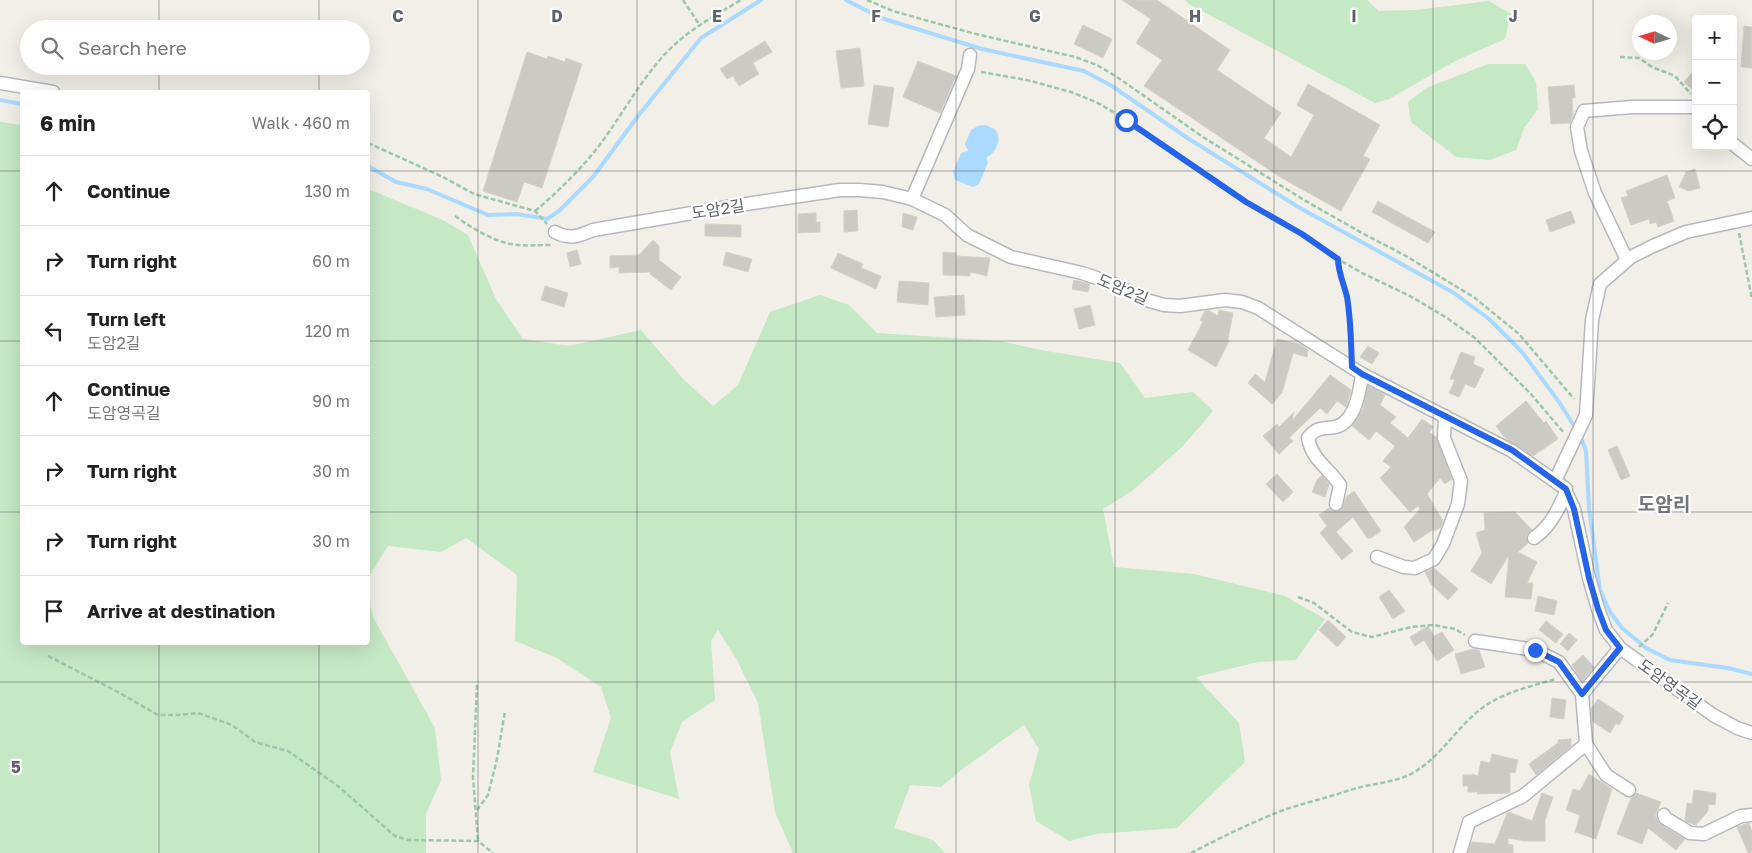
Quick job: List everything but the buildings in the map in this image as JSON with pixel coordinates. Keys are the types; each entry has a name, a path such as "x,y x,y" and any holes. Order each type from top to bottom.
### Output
{"street":[{"path":"912,199 968,69 970,55"},
{"path":"0,82 42,90"},
{"path":"1627,260 1595,193 1581,150 1577,127 1584,110 1632,107 1692,107"},
{"path":"1737,147 1752,159"},
{"name":"도암2길","path":"560,235 582,235 593,230 705,210 840,190 859,190 912,199 945,214 967,235 1010,258 1082,273 1114,284 1146,300 1164,305 1180,306 1224,300 1242,302 1258,308 1357,371 1512,450 1555,481"},
{"path":"1555,481 1586,415 1592,320 1600,284 1627,260 1686,232 1752,218"},
{"path":"1336,504 1340,485 1332,473 1313,456 1308,438 1312,432 1322,428 1337,426 1345,422 1355,406 1360,388 1357,371"},
{"path":"1377,557 1404,567 1415,568 1434,559 1443,544 1458,504 1461,481 1444,438 1445,416"},
{"name":"도암영곡길","path":"1555,481 1566,489 1574,509 1589,578 1598,609 1606,630 1620,648 1713,715 1737,728 1752,733"},
{"path":"1534,538 1541,534 1556,515 1566,492"},
{"path":"1474,641 1535,650 1559,662 1582,694 1586,744 1606,775 1629,790"},
{"path":"1582,694 1620,648"},
{"path":"1460,853 1469,822 1522,796 1586,744"},
{"path":"1664,815 1665,818 1690,833 1704,834 1741,816 1752,815"}],"path":[{"path":"683,0 699,24"},
{"path":"535,211 554,195 599,145 645,78 666,53 699,24 741,0"},
{"path":"867,0 893,11 976,34 1075,57 1097,65 1203,137 1304,200 1440,275 1475,298 1519,334 1586,415"},
{"path":"975,39 976,34"},
{"path":"1620,58 1639,58 1652,67 1675,76 1692,96"},
{"path":"968,69 1027,80 1071,92 1096,102 1126,120 1246,202 1302,234 1338,259 1410,296 1475,338 1530,393 1573,444"},
{"path":"370,144 443,177 474,194 535,211 560,235 550,245 518,245 502,242 454,216"},
{"path":"1737,222 1752,299"},
{"path":"1338,259 1346,296 1351,342 1357,371"},
{"path":"1298,596 1314,603 1352,632 1372,638 1411,627 1433,625 1455,629 1474,641"},
{"path":"1635,651 1653,634 1668,603"},
{"path":"48,656 158,715 198,713 232,725 255,742 288,751 338,786 395,836 408,840 478,841 494,853"},
{"path":"1191,853 1246,826 1283,811 1359,787 1408,775 1425,766 1439,753 1452,736 1484,706 1520,690 1569,674"},
{"path":"477,685 473,776 478,841"},
{"path":"476,811 488,795 497,759 505,711"}],"green space":[{"path":"1185,0 1367,0 1379,11 1415,10 1489,1 1511,14 1505,39 1457,60 1389,99 1375,103 1189,4"},
{"path":"1488,64 1525,64 1536,82 1538,109 1524,128 1516,150 1490,160 1456,157 1411,122 1408,102 1426,88"},
{"path":"0,122 20,125 20,645 370,645 370,606 374,619 435,728 441,780 426,814 426,853 0,853"},
{"path":"370,190 443,220 468,235 496,299 523,339 569,346 641,330 684,380 713,406 738,385 770,312 820,295 849,305 877,333 1000,341 1040,350 1120,363 1145,398 1193,392 1213,411 1182,447 1132,491 1103,509 1114,567 1194,574 1285,596 1325,619 1296,660 1258,662 1196,677 1239,723 1245,762 1177,828 1096,834 1069,841 1036,821 1029,785 1039,749 1024,725 961,770 941,787 910,785 894,828 933,840 945,853 793,853 775,812 758,703 737,660 718,630 711,641 715,700 682,722 670,752 679,799 593,772 611,718 601,687 557,658 515,641 517,575 466,538 441,552 388,546 370,575"}],"water":[{"path":"986,125 996,131 999,139 995,150 986,158 988,162 979,184 973,187 955,180 953,172 961,153 968,151 965,144 971,130 978,126"}],"waterway":[{"path":"370,167 396,182 427,189 488,215 517,214 547,219 559,211 593,177 638,116 701,38 761,0"},
{"path":"846,0 881,18 982,49 1084,71 1112,86 1189,139 1300,208 1454,293 1489,319 1522,352 1559,402 1576,429"},
{"path":"0,100 20,104"},
{"path":"1580,435 1586,451 1589,508 1600,590 1610,612 1622,628 1646,648 1670,660 1728,668 1752,674"}],"district":[{"name":"도암리","path":"1664,503"}],"route":[{"path":"1126,120 1246,202 1302,234 1338,259 1346,296 1352,367 1362,374 1512,450 1566,489 1574,509 1589,578 1598,609 1606,630 1620,648 1582,694 1559,662 1535,650"}]}
